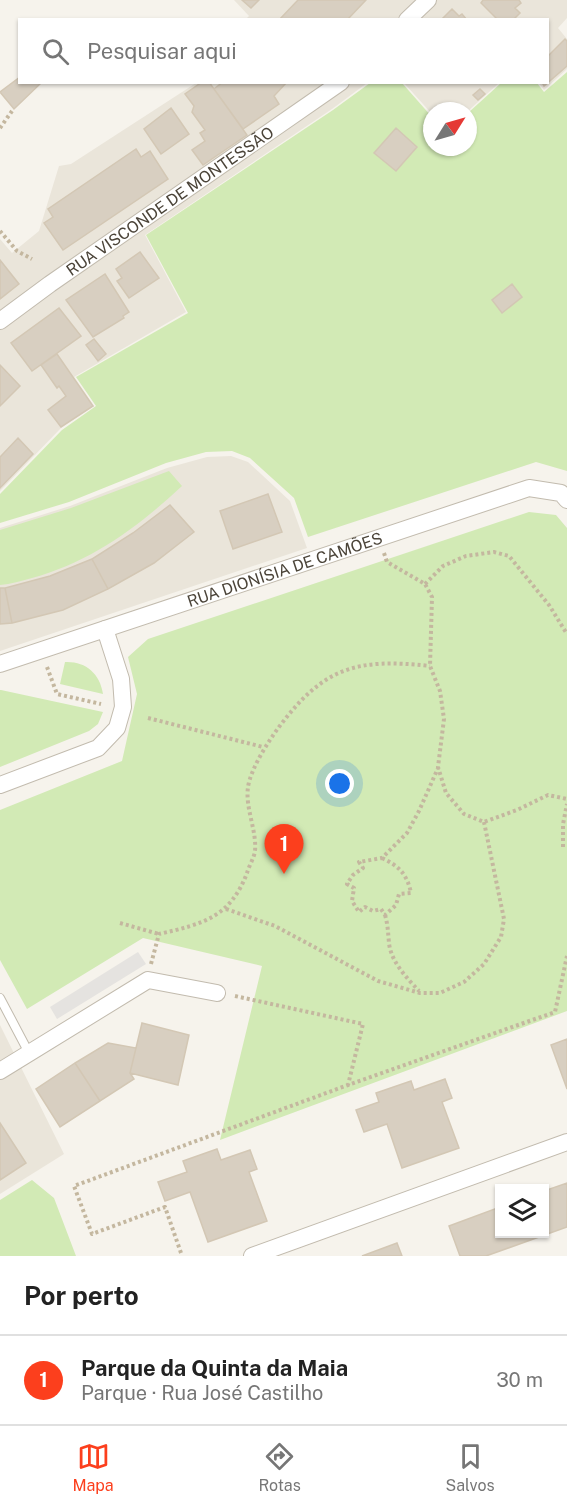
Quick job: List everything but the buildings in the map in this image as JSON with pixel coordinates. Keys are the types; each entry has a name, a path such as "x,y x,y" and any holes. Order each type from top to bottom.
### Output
{"street":[{"path":"409,18 428,0"},
{"name":"RUA VISCONDE DE MONTESSÃO","path":"0,321 338,84"},
{"name":"RUA DIONÍSIA DE CAMÕES","path":"0,664 529,488 561,493 567,500"},
{"path":"0,785 98,748 117,728 123,707 121,679 105,629"},
{"path":"0,1071 148,980 217,993"},
{"path":"252,1256 567,1142"}],"lane":[{"path":"0,998 28,1053"}],"path":[{"path":"0,128 12,111"},
{"path":"0,231 17,251 32,259"},
{"path":"380,538 387,562 425,584 432,597 430,666 440,691 444,718 438,767 407,832 382,858 360,862 363,868 353,875 347,884 354,888 352,901 359,912 365,907 374,911 381,909 390,931 389,944 393,956 400,969 420,993"},
{"path":"425,584 443,566 466,556 494,552 509,556 549,605 567,634"},
{"path":"41,651 57,694 101,704"},
{"path":"120,923 159,934 196,926 226,909 243,882 255,851 248,788 263,747 298,702 323,681 345,669 399,663 430,666"},
{"path":"148,718 263,747"},
{"path":"438,767 446,793 464,814 484,822 548,795 567,799"},
{"path":"563,847 563,825 567,804"},
{"path":"226,909 275,926 378,981 420,993 440,993 464,982 484,964 501,937 504,919 484,822"},
{"path":"382,858 400,868 408,879 411,893 399,894 396,905 385,915"},
{"path":"148,980 159,934"},
{"path":"181,1253 165,1208 92,1234 74,1186 555,1012 567,956"},
{"path":"247,998 363,1024 348,1085"}],"shaded area":[{"path":"234,0 567,0 567,18 558,28 567,39 567,69 544,90 540,84 549,84 549,18 247,18 249,16"},
{"path":"194,84 366,84 145,235 186,312 74,377 94,406 61,428 0,491 0,239 12,253 39,231 59,166 71,164"},
{"path":"405,84 498,84 477,103 423,102 423,104"},
{"path":"231,456 248,462 290,501 307,548 0,651 0,528 70,506 167,468 207,457"},
{"path":"138,952 146,964 57,1019 50,1007"},
{"path":"0,1025 64,1154 0,1194"}],"green space":[{"path":"567,72 567,471 536,462 308,537 294,498 250,458 232,451 206,452 166,463 69,502 0,523 0,494 62,430 96,406 76,377 188,313 146,235 369,84 403,84 423,107 423,156 477,156 477,105 500,84 538,84 544,92"},
{"path":"169,471 182,486 131,529 74,563 54,571 0,585 0,530 71,508"},
{"path":"529,512 556,515 567,528 567,1011 220,1140 262,966 143,938 27,1009 0,960 0,810 122,761 137,694 128,657 148,639"},
{"path":"65,662 85,666 95,674 103,694 60,684"},
{"path":"0,690 103,712 98,724 89,731 0,767"},
{"path":"32,1180 54,1198 76,1256 0,1256 0,1200"}],"place":[{"name":"Parque da Quinta da Maia","path":"284,874"}]}
